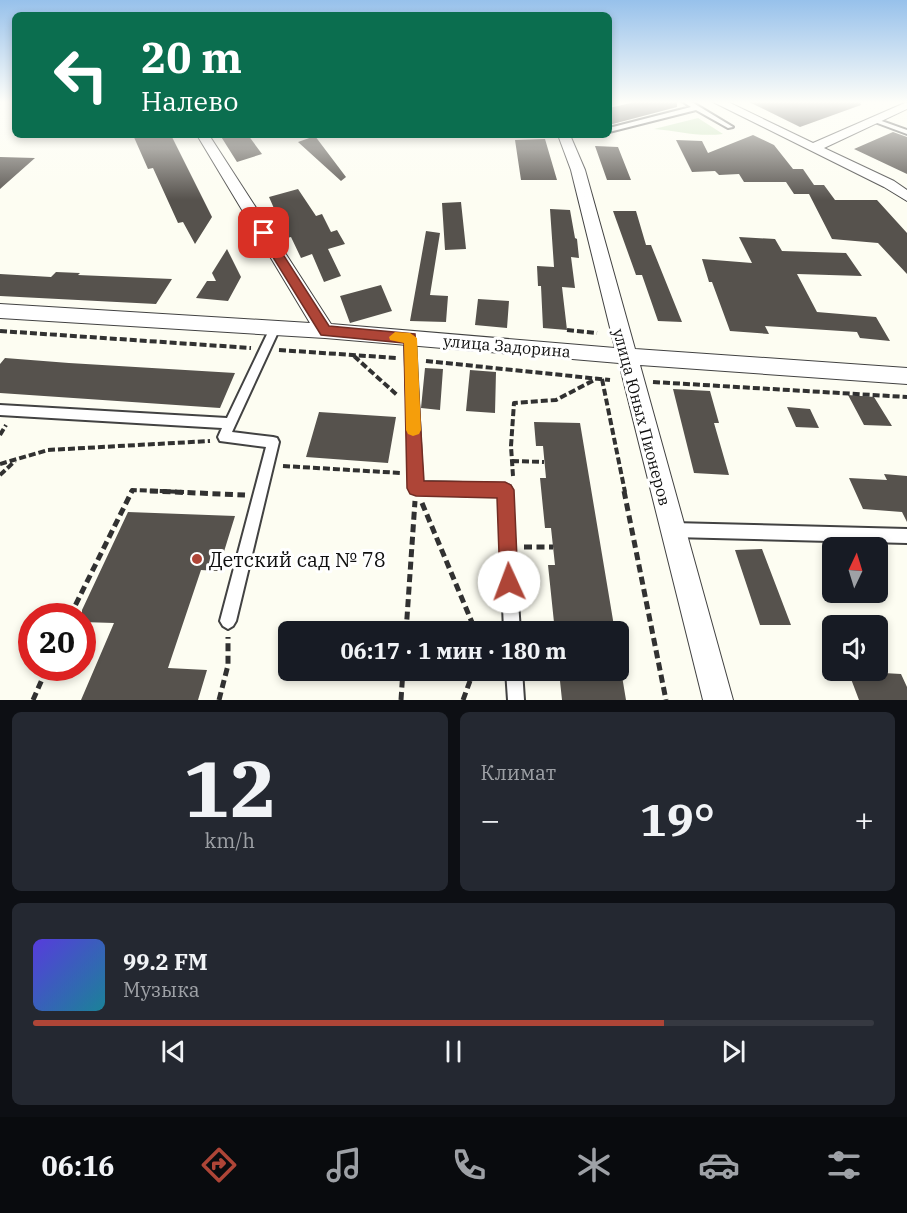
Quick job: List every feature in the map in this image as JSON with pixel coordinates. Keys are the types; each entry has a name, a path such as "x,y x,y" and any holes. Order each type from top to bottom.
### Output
{"street":[{"path":"782,134 902,187 907,197"},
{"path":"812,148 844,134"},
{"path":"204,138 326,331"},
{"name":"улица Юных Пионеров","path":"565,138 578,170 718,700"},
{"name":"улица Задорина","path":"0,311 326,331 907,376"}],"lane":[{"path":"228,621 273,442 224,438 275,328"},
{"path":"410,338 416,488 505,490 511,621"},
{"path":"0,410 231,423"},
{"path":"673,530 907,536"},
{"path":"515,681 516,700"}],"path":[{"path":"567,330 597,333"},
{"path":"0,331 411,359 610,380"},
{"path":"354,355 413,410"},
{"path":"511,446 514,403 556,400 599,379"},
{"path":"599,379 666,700"},
{"path":"651,382 907,397"},
{"path":"0,464 48,450 202,443 224,438"},
{"path":"0,475 16,460"},
{"path":"512,461 544,462"},
{"path":"267,465 415,474"},
{"path":"407,621 416,488"},
{"path":"416,488 471,621"},
{"path":"76,603 132,490 260,496"},
{"path":"517,547 553,547"},
{"path":"219,700 228,665 228,621"},
{"path":"33,700 41,681"},
{"path":"401,700 402,681"},
{"path":"463,700 470,681"}],"green space":[{"path":"693,134 723,134 714,135"}],"building":[{"path":"889,134 907,137 907,174 854,149"},
{"path":"753,135 774,145 793,169 803,169 814,185 824,185 835,200 877,200 907,233 907,274 878,243 832,239 809,194 794,194 786,182 744,182 739,174 719,175 715,171 692,172 676,140 702,141 708,153"},
{"path":"134,138 172,138 212,217 195,244 183,222 178,223 153,168 148,169"},
{"path":"222,138 250,138 262,154 237,162"},
{"path":"317,138 346,177 341,181 298,142"},
{"path":"545,139 557,180 521,180 515,140"},
{"path":"595,146 618,147 631,180 607,180"},
{"path":"0,157 35,158 0,189"},
{"path":"298,189 316,216 322,214 331,232 337,230 345,244 328,249 341,276 324,282 312,254 301,258 291,237 287,238 269,197"},
{"path":"461,202 466,249 445,250 442,203"},
{"path":"550,209 570,210 577,239 579,258 571,257 575,288 562,287 567,330 543,328 541,286 538,286 537,266 554,267"},
{"path":"613,211 636,211 646,245 651,245 682,322 658,321 642,275 636,275"},
{"path":"426,231 440,233 430,295 448,296 446,322 410,321"},
{"path":"739,237 775,239 782,251 846,253 862,276 797,274 817,312 876,317 890,341 860,338 857,332 765,326 769,334 730,331 712,282 709,282 702,259 752,263"},
{"path":"227,249 241,277 228,301 196,298 207,281 216,281 212,273"},
{"path":"56,272 172,279 156,304 0,296 0,274 51,277"},
{"path":"381,285 392,311 350,323 340,296"},
{"path":"478,299 509,301 507,328 475,325"},
{"path":"5,358 235,373 220,408 0,393 0,364"},
{"path":"425,368 443,369 440,410 421,408"},
{"path":"470,370 496,372 495,413 466,411"},
{"path":"673,389 710,391 719,423 714,423 729,475 694,473"},
{"path":"848,395 874,397 892,426 864,425"},
{"path":"787,407 810,409 819,428 796,427"},
{"path":"319,412 396,417 388,463 306,457"},
{"path":"534,422 580,423 613,621 554,621 548,565 555,565 551,528 545,528 540,478 546,478 543,446 536,446"},
{"path":"884,474 907,476 907,522 902,512 863,509 849,478 887,480"},
{"path":"128,512 235,516 218,571 201,570 168,668 207,670 198,700 81,700 89,681 96,681 96,665 114,623 96,622 96,603 85,603"},
{"path":"762,549 791,625 760,625 735,550"},
{"path":"888,673 901,674 907,687 907,700 859,700 852,681 888,681"},
{"path":"560,681 623,681 626,700 562,700"}],"slow traffic":[{"path":"395,337 410,338 413,430"}],"place":[{"name":"Детский сад № 78","path":"197,559"}],"route":[{"path":"264,233 326,331 410,338 416,488 505,490 509,582"}]}
